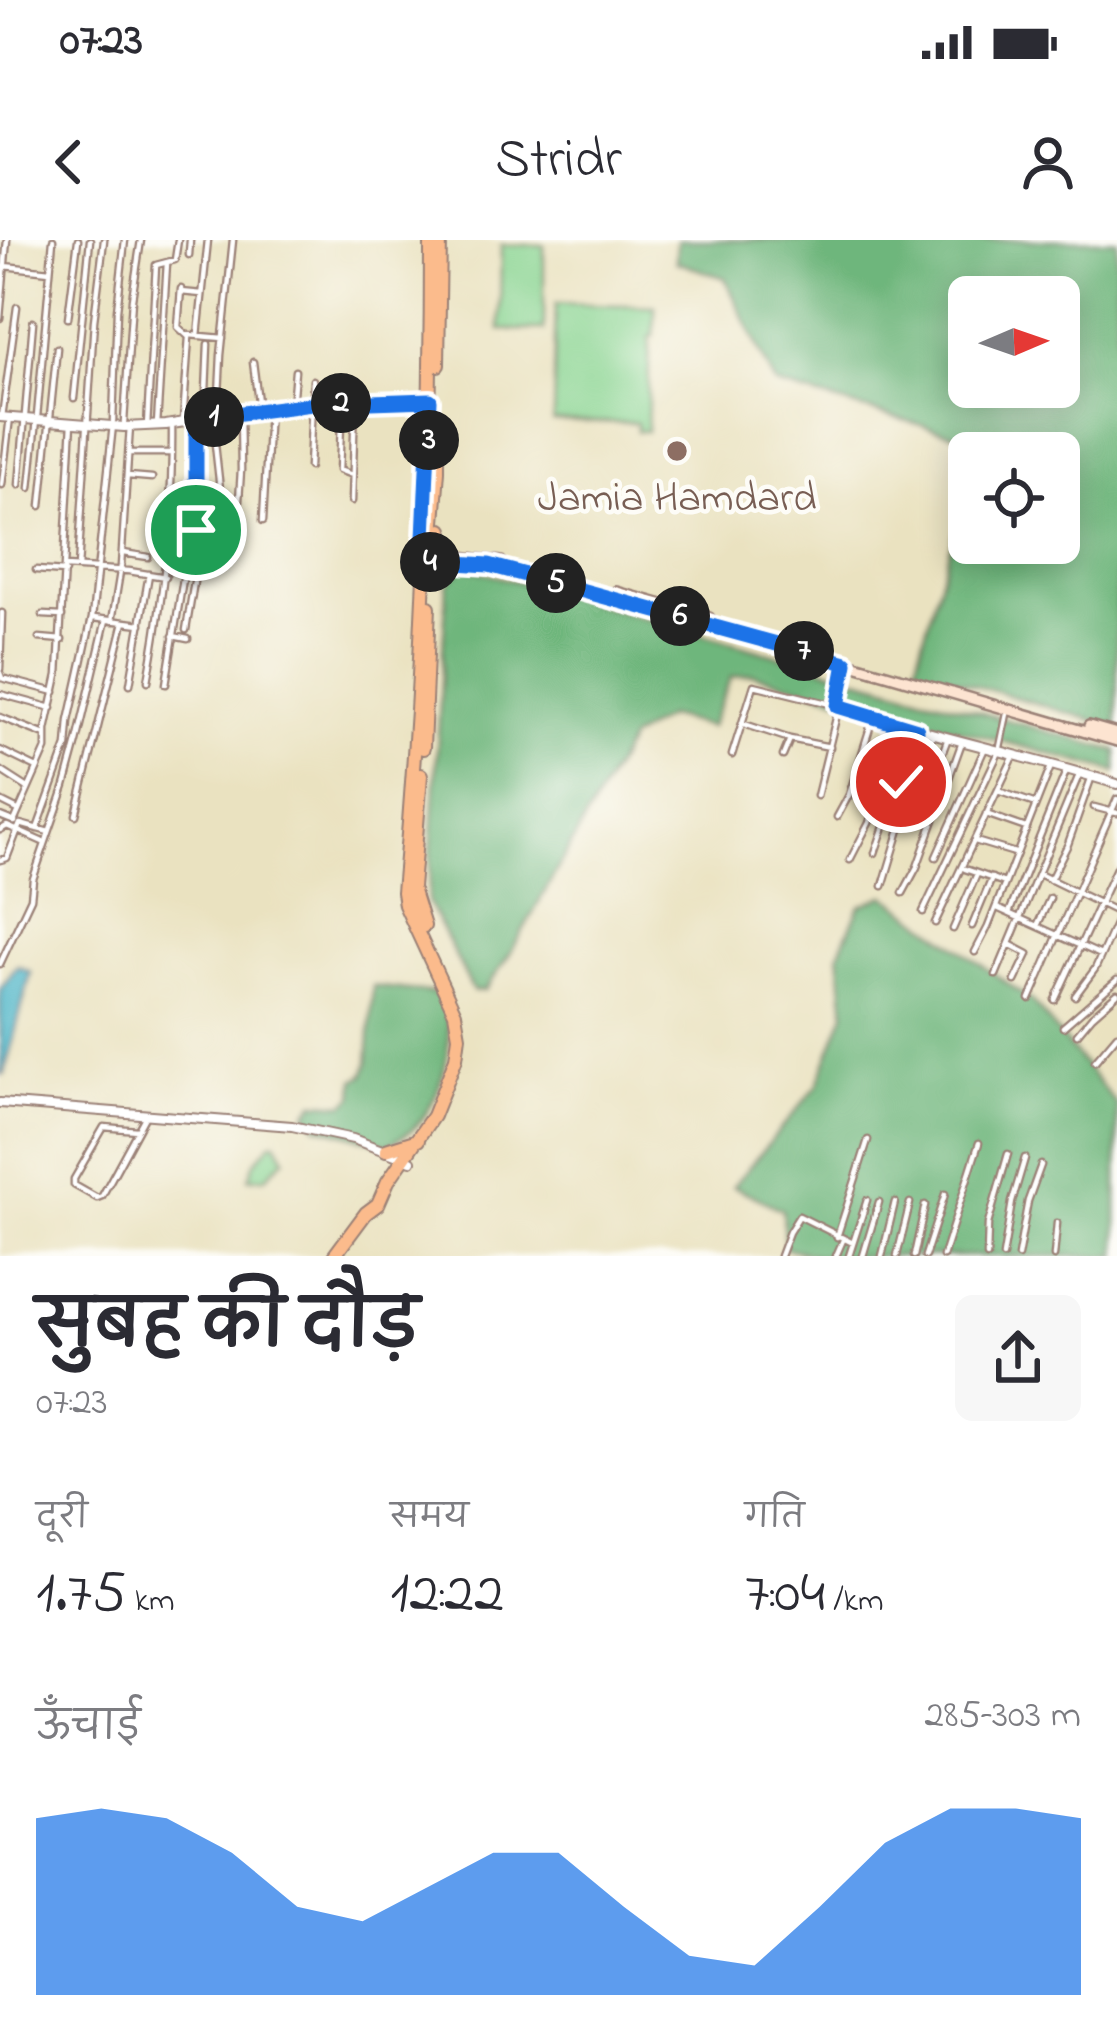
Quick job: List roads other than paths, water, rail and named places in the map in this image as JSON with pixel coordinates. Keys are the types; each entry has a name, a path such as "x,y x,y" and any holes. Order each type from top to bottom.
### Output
{"main road":[{"path":"427,559 436,506 430,240"},
{"path":"338,1256 378,1204 388,1181 434,1132 463,1060 466,1026 405,905 403,892 427,559 440,240"},
{"path":"436,506 442,546 456,556"},
{"path":"427,559 489,559 632,596 1117,738"},
{"path":"427,559 489,565 1117,738"},
{"path":"338,1256 407,1160 441,1099 458,1043 447,983"},
{"path":"388,1181 388,1151 418,1140"}],"street":[{"path":"19,485 32,417 52,240"},
{"path":"68,318 78,240"},
{"path":"74,398 90,240"},
{"path":"78,568 104,240"},
{"path":"37,829 67,746 92,618 113,423 125,240"},
{"path":"0,964 31,898 121,570 132,299 141,240"},
{"path":"152,424 156,265 175,260 178,240"},
{"path":"189,255 190,240"},
{"path":"198,336 208,240"},
{"path":"186,630 200,546 196,533 208,418 223,338 233,240"},
{"path":"0,319 4,245"},
{"path":"152,424 167,262"},
{"path":"3,268 50,271"},
{"path":"202,294 181,291 178,327 189,335 223,338"},
{"path":"2,485 3,416 16,307"},
{"path":"30,488 33,322"},
{"path":"183,422 189,335"},
{"path":"208,344 208,418 220,489 215,544"},
{"path":"41,506 57,348"},
{"path":"254,362 264,409 263,521"},
{"path":"292,406 295,371"},
{"path":"309,467 313,380"},
{"path":"3,416 152,424 312,404 430,400"},
{"path":"352,501 355,402"},
{"path":"342,403 339,470 352,475"},
{"path":"238,516 240,414"},
{"path":"50,419 86,422"},
{"path":"0,860 7,858 9,824 46,747 62,640 72,422"},
{"path":"148,681 166,577 172,423"},
{"path":"129,453 172,453"},
{"path":"128,476 152,478"},
{"path":"166,684 190,538 196,533"},
{"path":"123,553 148,557"},
{"path":"36,570 98,568 166,577"},
{"path":"130,684 149,574"},
{"path":"2,613 0,673 55,692"},
{"path":"43,615 62,616"},
{"path":"92,618 141,624"},
{"path":"76,815 124,622"},
{"path":"173,636 188,639"},
{"path":"39,638 62,640"},
{"path":"818,796 846,663"},
{"path":"732,755 754,685 1117,784"},
{"path":"0,694 52,708"},
{"path":"923,912 999,752 1008,709"},
{"path":"0,718 45,735"},
{"path":"837,818 873,718"},
{"path":"744,724 830,748"},
{"path":"850,860 869,823 903,727"},
{"path":"875,853 917,730"},
{"path":"883,886 933,734"},
{"path":"919,815 948,738"},
{"path":"783,756 790,739"},
{"path":"903,893 962,742"},
{"path":"936,857 985,748"},
{"path":"0,750 37,768"},
{"path":"935,922 1014,756"},
{"path":"975,952 1052,764"},
{"path":"1009,913 1067,769"},
{"path":"0,770 28,788"},
{"path":"996,975 1080,773"},
{"path":"1050,880 1093,776"},
{"path":"998,790 1036,804"},
{"path":"1030,998 1117,800"},
{"path":"0,801 18,810"},
{"path":"1094,806 1115,812"},
{"path":"986,814 1027,828"},
{"path":"1109,822 1117,826"},
{"path":"9,824 49,832"},
{"path":"9,824 45,843"},
{"path":"975,841 1017,854"},
{"path":"1055,1000 1117,866"},
{"path":"962,868 1005,883"},
{"path":"953,929 977,874"},
{"path":"1040,874 1117,916 1087,982 1075,996"},
{"path":"972,926 992,878"},
{"path":"1037,926 1050,898"},
{"path":"996,907 1101,955"},
{"path":"1009,944 1028,954 1015,981"},
{"path":"1063,1027 1117,980"},
{"path":"1077,1034 1117,994"},
{"path":"1095,1061 1117,1035"},
{"path":"0,1103 292,1126 407,1160"},
{"path":"137,1130 111,1126 100,1130 74,1179 76,1187 100,1198 146,1114"},
{"path":"836,1256 868,1140"},
{"path":"943,1256 980,1143"},
{"path":"987,1256 988,1224 1008,1154"},
{"path":"1003,1256 1025,1158"},
{"path":"1018,1256 1028,1201 1041,1165"},
{"path":"925,1256 945,1194"},
{"path":"849,1256 867,1200"},
{"path":"863,1256 879,1202"},
{"path":"882,1256 895,1202"},
{"path":"897,1256 910,1203"},
{"path":"914,1256 925,1205"},
{"path":"780,1256 799,1216 853,1243"},
{"path":"1054,1256 1057,1223"}],"water":[{"path":"17,966 31,972 1,1075 0,989"}],"place":[{"name":"Jamia Hamdard","path":"677,451"}]}
